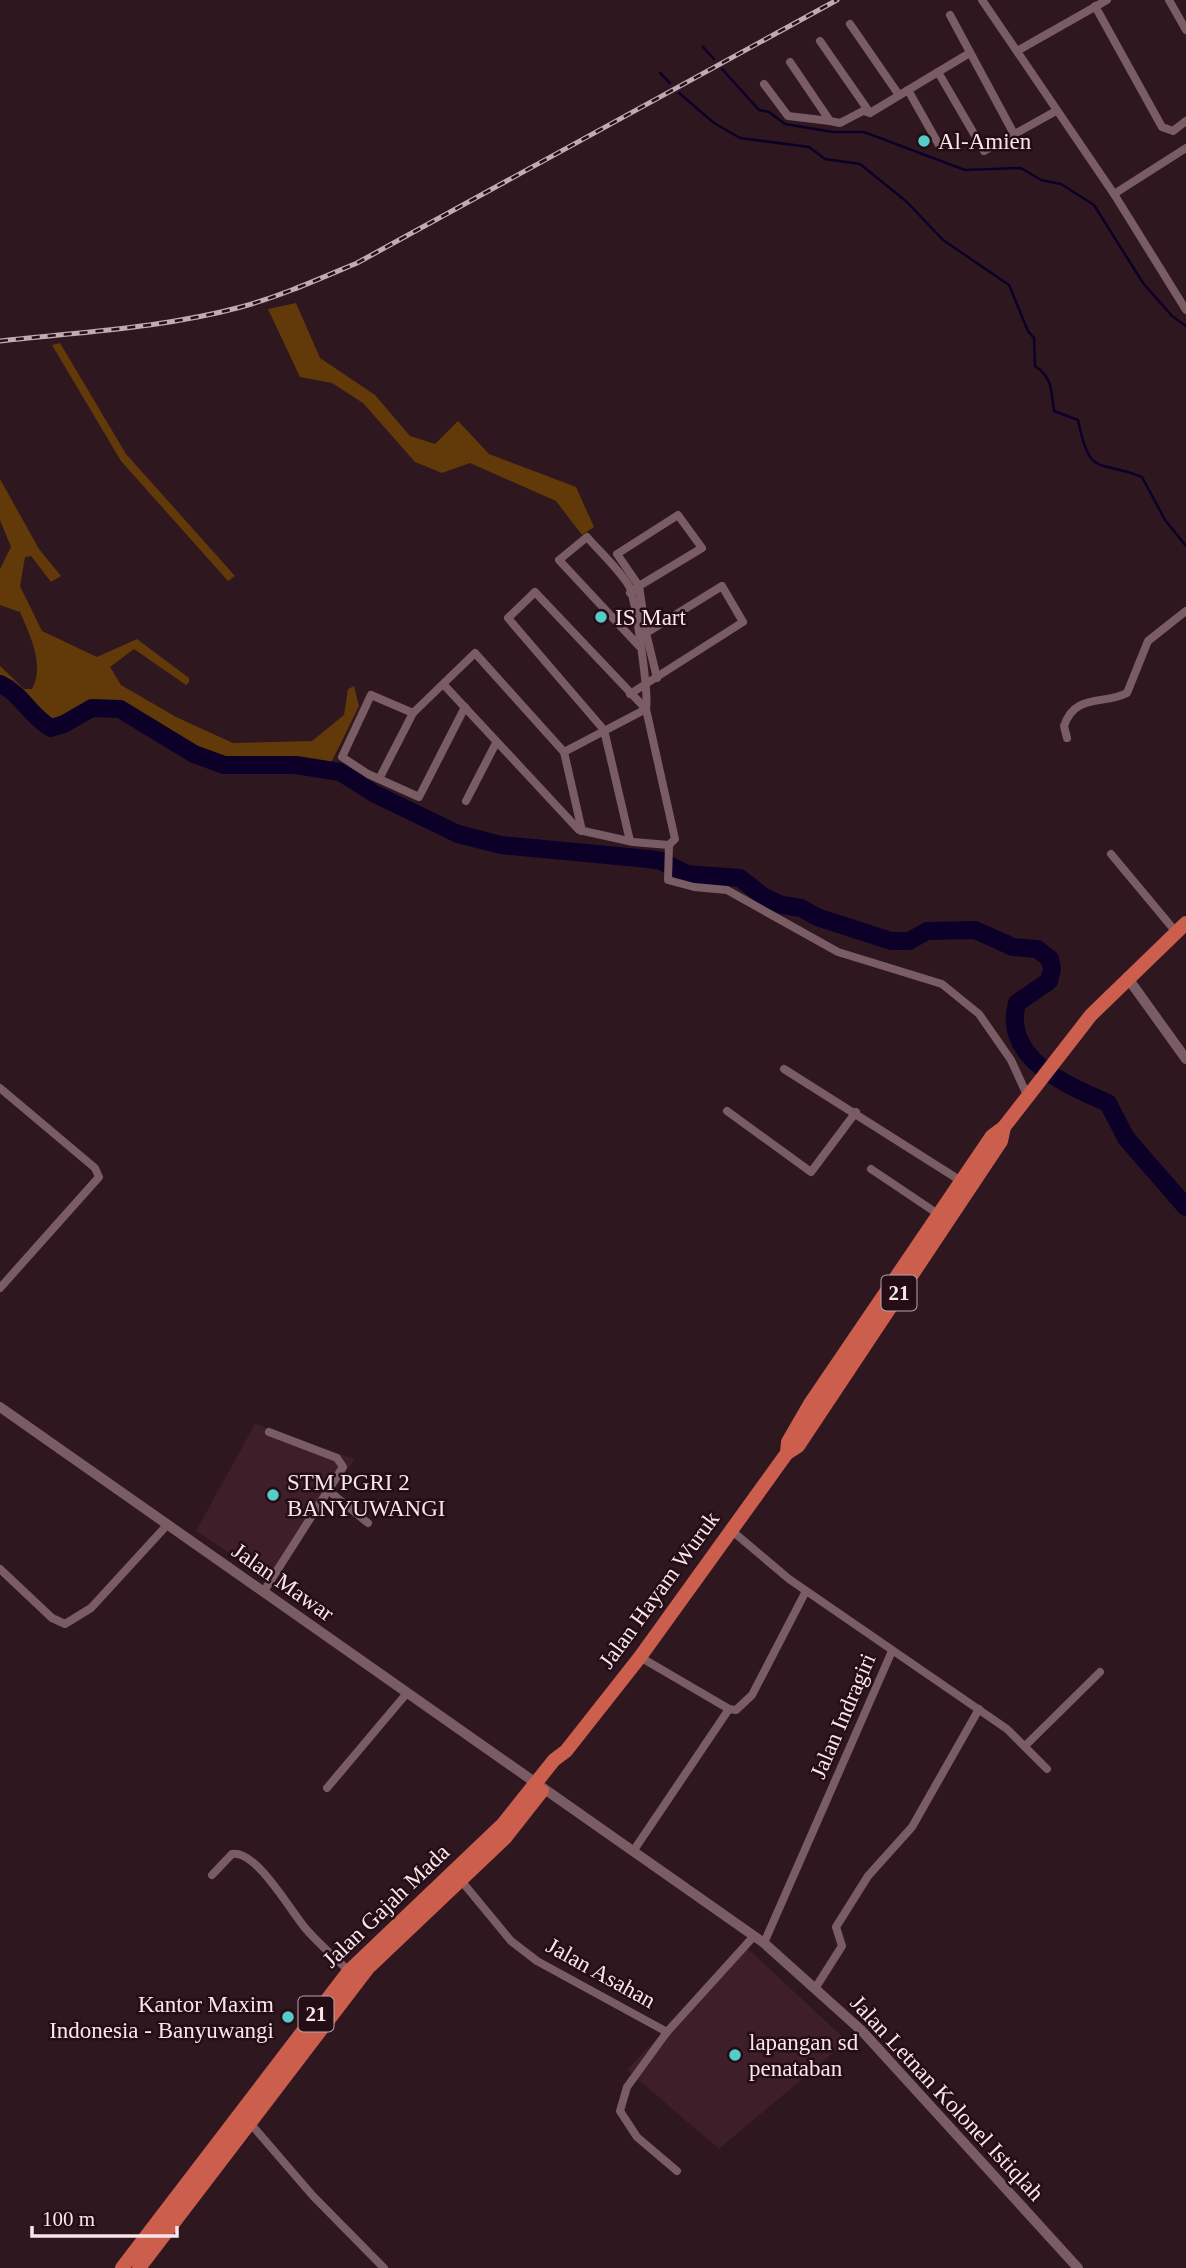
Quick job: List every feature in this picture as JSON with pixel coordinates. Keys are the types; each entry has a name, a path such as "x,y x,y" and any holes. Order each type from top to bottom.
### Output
{"highway":[{"name":"21","path":"1127,977 1181,928"},
{"name":"Jalan Hayam Wuruk","path":"787,1453 788,1442 810,1404 992,1136 1004,1127 1059,1053 1127,977"},
{"name":"Jalan Hayam Wuruk","path":"540,1785 556,1757 566,1751 640,1657 787,1453 798,1446 1001,1141 1004,1127"},
{"name":"21","path":"139,2268 368,1968 457,1875 505,1838 529,1809 540,1785"},
{"name":"Jalan Gajah Mada","path":"122,2268 349,1971 457,1875 540,1785"}],"street":[{"path":"982,0 1114,194 1186,310"},
{"path":"1017,51 1107,0"},
{"path":"1169,0 1186,30"},
{"path":"1095,6 1162,127 1173,131 1186,121"},
{"path":"950,15 968,54 1017,132"},
{"path":"850,24 899,95"},
{"path":"820,41 870,113"},
{"path":"764,83 788,116 840,123 863,111 870,113 968,54"},
{"path":"790,62 830,121"},
{"path":"938,72 982,150 986,151 1056,111"},
{"path":"908,90 939,145"},
{"path":"1114,194 1186,148"},
{"path":"630,593 639,586 702,548 678,515 617,554 639,586 646,633 657,678"},
{"path":"639,646 559,559 587,537 630,593 639,646 645,685 646,709 675,839 669,845"},
{"path":"630,694 743,622 722,586 646,633"},
{"path":"630,841 604,730 508,618 535,592 646,709"},
{"path":"1067,738 1064,726 1071,713 1089,700 1128,693 1147,642 1186,611"},
{"path":"379,779 413,713 475,653 564,752 582,831"},
{"path":"444,685 582,831 630,841 669,845"},
{"path":"413,713 371,695 342,756 379,779 419,797 465,707"},
{"path":"564,752 646,709"},
{"path":"466,801 496,743"},
{"path":"669,845 668,880 694,887 727,890 838,952 942,984 979,1014 1030,1090"},
{"path":"1111,853 1181,928"},
{"path":"1127,977 1186,1059"},
{"path":"784,1069 856,1112 961,1181"},
{"path":"0,1088 95,1168 99,1177 0,1288"},
{"path":"727,1111 811,1172 856,1112"},
{"path":"871,1169 938,1214"},
{"name":"Jalan Mawar","path":"0,1407 540,1785"},
{"path":"264,1591 342,1470 341,1462 269,1432"},
{"path":"329,1491 368,1522"},
{"path":"0,1569 52,1618 65,1624 91,1608 168,1524"},
{"name":"Jalan Indragiri","path":"731,1530 789,1579 892,1651 764,1943"},
{"path":"634,1850 732,1710 747,1703 806,1591"},
{"path":"892,1651 979,1709 1025,1746 1047,1769"},
{"path":"640,1657 732,1710"},
{"path":"1025,1746 1100,1672"},
{"path":"327,1788 407,1693"},
{"path":"816,1987 842,1946 836,1927 868,1876 912,1827 979,1709"},
{"name":"Jalan Letnan Kolonel Istiqlah","path":"540,1785 764,1943 816,1987 862,2031 1078,2268"},
{"path":"212,1875 232,1854 245,1856 279,1890 306,1929 349,1971"},
{"name":"Jalan Asahan","path":"457,1875 511,1941 537,1961 667,2032 754,1936"},
{"path":"667,2032 628,2087 620,2111 625,2123 638,2137 677,2171"},
{"path":"250,2123 313,2196 384,2268"}],"shaded area":[{"path":"296,303 320,358 375,395 410,436 435,444 458,421 489,454 576,487 594,527 582,535 556,501 470,463 442,473 415,462 363,403 332,383 300,377 268,309"},
{"path":"60,343 126,454 235,576 228,581 121,461 52,345"},
{"path":"0,479 39,549 61,576 51,582 31,556 25,557 20,586 42,631 97,657 137,639 189,678 189,682 186,685 134,649 110,667 121,685 176,717 233,743 312,741 344,715 348,689 354,686 359,706 328,769 296,765 224,765 194,754 120,709 92,708 64,724 51,728 37,717 14,693 0,684 0,666 24,689 32,689 36,680 37,660 20,612 0,605 0,569 11,547 0,520"},
{"name":"STM PGRI 2 BANYUWANGI","path":"255,1424 355,1459 272,1581 196,1531"},
{"name":"lapangan sd penataban","path":"745,1946 847,2041 719,2149 627,2070"}],"waterway":[{"path":"703,47 714,59"},
{"path":"722,69 759,110 769,112 785,124 833,132 864,132 965,170 1021,168 1041,180 1061,184 1094,205 1143,283 1172,316 1186,326"},
{"path":"660,73 670,83"},
{"path":"679,93 714,123 740,138 809,147 825,159 860,164 907,202 943,240 1009,285 1028,331 1034,338 1035,366 1048,380 1054,411 1078,420 1087,451 1098,464 1142,477 1165,520 1186,546"},
{"path":"0,684 14,693 51,728 64,724 92,708 120,709 194,754 224,765 296,765 340,772 375,794 458,834 501,845 649,859 661,861 687,874 740,878 764,897 782,905 801,908 817,917 891,941 909,941 927,931 975,930 1013,947 1037,949 1050,959 1052,969 1049,981 1017,1003 1015,1023 1019,1040 1028,1055 1057,1078 1108,1103 1126,1138 1186,1207"}],"railway":[{"path":"0,341 182,320 241,307 314,281 357,263 837,0"}],"place":[{"name":"Al-Amien","path":"924,141"},
{"name":"IS Mart","path":"601,617"},
{"name":"STM PGRI 2 BANYUWANGI","path":"273,1495"},
{"name":"Kantor Maxim Indonesia - Banyuwangi","path":"288,2017"},
{"name":"lapangan sd penataban","path":"735,2055"}]}
